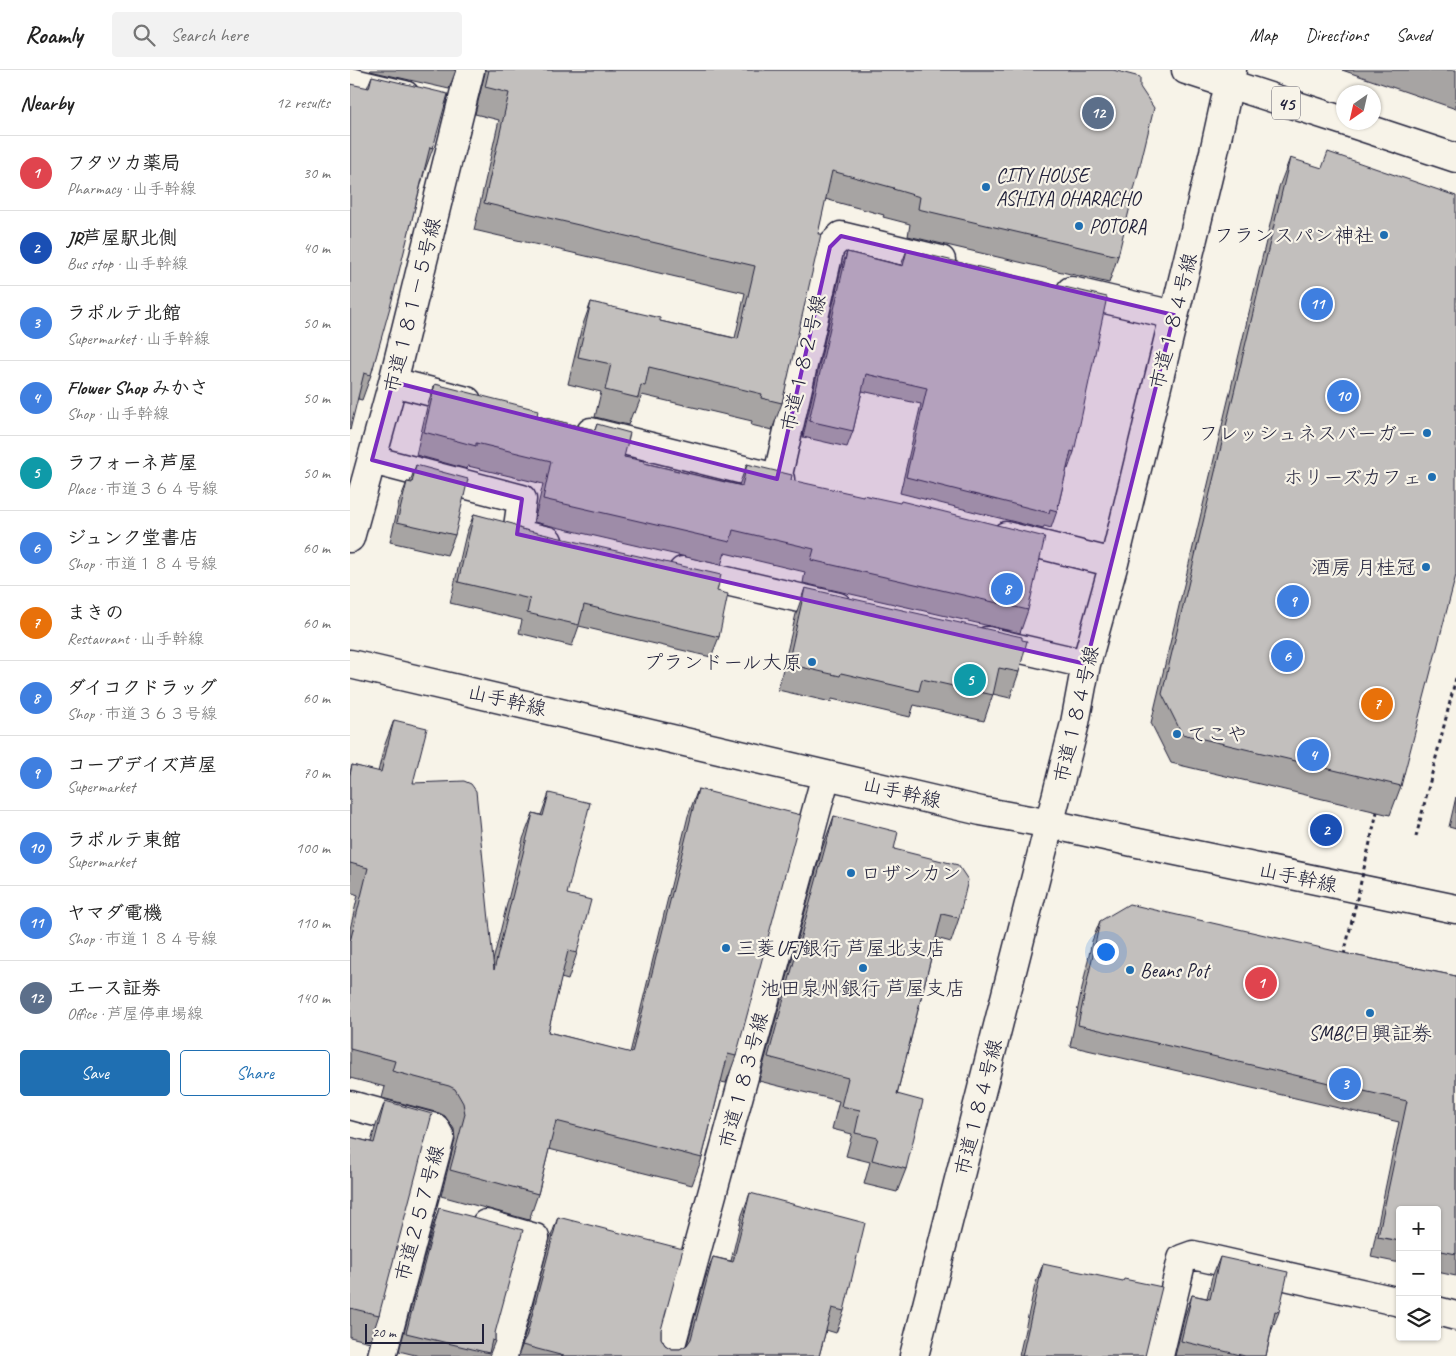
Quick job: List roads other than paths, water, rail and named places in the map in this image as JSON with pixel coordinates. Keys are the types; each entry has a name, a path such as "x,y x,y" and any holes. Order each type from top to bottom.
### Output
{"street":[{"name":"市道１８１－５号線","path":"350,538 394,382 470,70"},
{"name":"45","path":"1186,70 1230,78 1336,119"},
{"name":"市道１８４号線","path":"914,1356 1075,723 1086,664 1114,563 1230,78"},
{"path":"350,82 460,108"},
{"name":"45","path":"1370,130 1456,158"},
{"name":"市道１８２号線","path":"777,478 830,246 841,236 965,266"},
{"path":"1050,286 1174,315"},
{"path":"394,382 489,406"},
{"path":"566,426 806,486"},
{"path":"372,460 522,499 517,534 575,547"},
{"path":"979,529 1114,563"},
{"path":"662,567 864,613"},
{"path":"961,635 1086,664"},
{"name":"山手幹線","path":"350,664 981,811 1456,910"},
{"name":"市道１８３号線","path":"668,1356 826,775"},
{"name":"市道２５７号線","path":"350,1105 435,1128 440,1137 382,1356"},
{"path":"420,1207 535,1238 503,1356"},
{"path":"1159,1356 1182,1259 1193,1254 1396,1301"},
{"path":"1441,1312 1456,1316"}],"place":[{"name":"エース証券","path":"1098,113"},
{"name":"CITY HOUSE ASHIYA OHARACHO","path":"986,187"},
{"name":"POTORA","path":"1079,226"},
{"name":"フランスパン神社","path":"1384,235"},
{"name":"ヤマダ電機","path":"1317,304"},
{"name":"ラポルテ東館","path":"1343,396"},
{"name":"フレッシュネスバーガー","path":"1427,433"},
{"name":"ホリーズカフェ","path":"1432,477"},
{"name":"酒房 月桂冠","path":"1426,567"},
{"name":"ダイコクドラッグ","path":"1007,589"},
{"name":"コープデイズ芦屋","path":"1293,601"},
{"name":"ジュンク堂書店","path":"1287,656"},
{"name":"プランドール大原","path":"812,662"},
{"name":"ラフォーネ芦屋","path":"970,680"},
{"name":"まきの","path":"1377,704"},
{"name":"てこや","path":"1177,734"},
{"name":"Flower Shop みかさ","path":"1313,755"},
{"name":"JR芦屋駅北側","path":"1326,830"},
{"name":"ロザンカン","path":"851,873"},
{"name":"三菱UFJ銀行 芦屋北支店","path":"726,948"},
{"name":"池田泉州銀行 芦屋支店","path":"863,968"},
{"name":"Beans Pot","path":"1130,970"},
{"name":"フタツカ薬局","path":"1261,983"},
{"name":"SMBC日興証券","path":"1370,1013"},
{"name":"ラポルテ北館","path":"1345,1084"}]}
